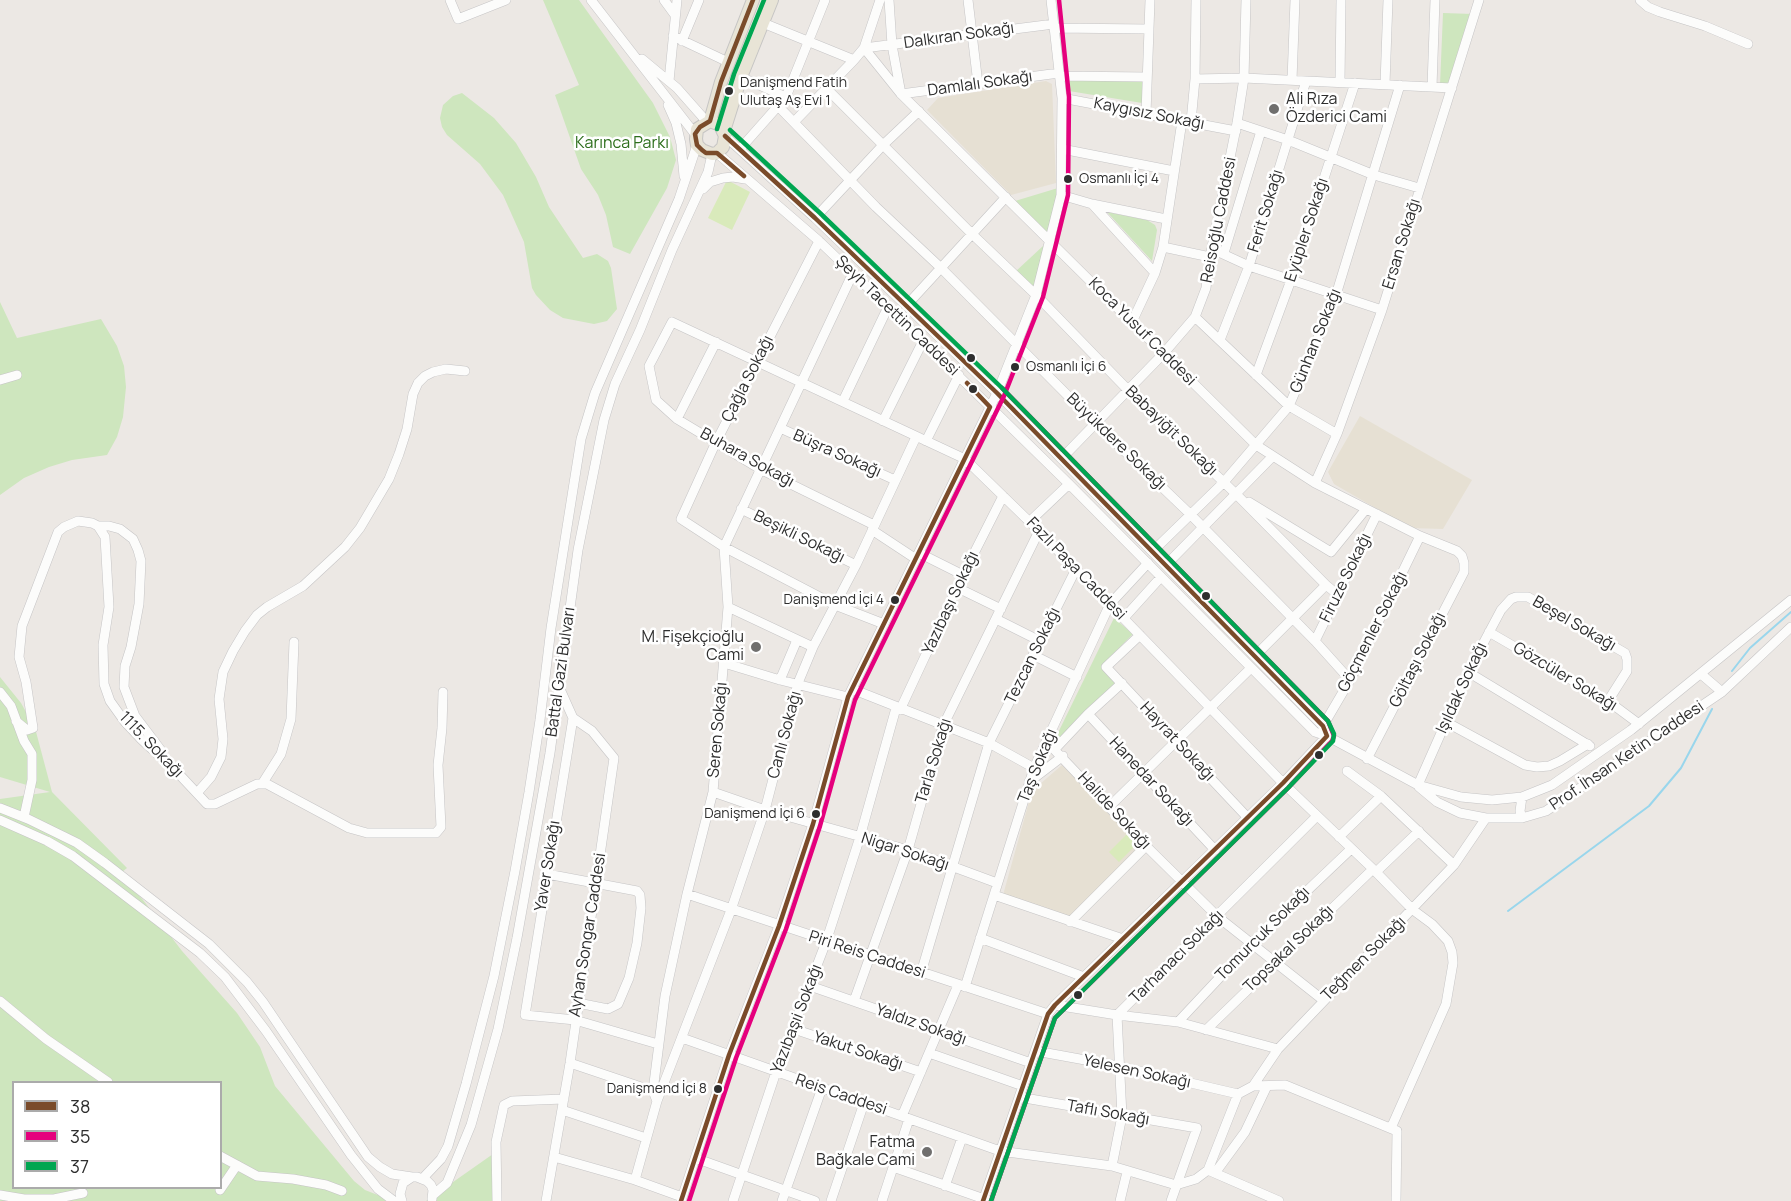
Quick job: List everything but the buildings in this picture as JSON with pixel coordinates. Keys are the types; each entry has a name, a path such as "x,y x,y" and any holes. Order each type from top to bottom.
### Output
{"main road":[{"path":"753,0 728,62 708,122 700,127 696,139 706,153 715,154 723,147 724,134 741,77 772,0"},
{"path":"708,122 720,125 724,134"}],"street":[{"path":"450,0 458,19 506,0"},
{"path":"591,0 663,92 696,139"},
{"path":"664,0 675,15"},
{"path":"669,81 677,39 675,15 677,0"},
{"path":"677,39 699,0"},
{"path":"740,149 786,98 825,0"},
{"path":"794,122 864,48 880,0"},
{"path":"889,0 892,45 902,94"},
{"path":"968,0 978,84"},
{"path":"554,1157 634,1180 682,1199 729,1055 779,926 813,824 850,693 997,393 1036,295 1061,195 1062,98 1051,0"},
{"path":"1146,114 1150,0"},
{"path":"1132,322 1155,273 1163,246 1174,171 1195,79 1196,0"},
{"name":"Reisoğlu Caddesi","path":"1062,458 1164,353 1195,317 1206,288 1244,78 1246,0"},
{"path":"1292,80 1295,0"},
{"path":"1340,82 1341,0"},
{"path":"1385,84 1388,0"},
{"path":"1432,87 1435,0"},
{"name":"Ersan Sokağı","path":"1315,483 1337,434 1382,310 1479,0"},
{"path":"1640,0 1648,7 1660,12 1705,26 1748,44"},
{"path":"763,23 854,60"},
{"name":"Dalkıran Sokağı","path":"864,48 1054,26 1149,29"},
{"path":"677,39 728,62"},
{"path":"629,47 669,81 708,122"},
{"name":"Koca Yusuf Caddesi","path":"864,48 902,94 1256,445 1315,483 1420,536 1457,551 1463,559"},
{"name":"Damlalı Sokağı","path":"902,94 1059,74 1148,77"},
{"path":"741,77 786,98"},
{"path":"1195,79 1244,78 1452,88"},
{"name":"Ferit Sokağı","path":"1220,340 1249,266 1306,81"},
{"name":"Eyüpler Sokağı","path":"1256,375 1291,280 1355,83"},
{"name":"Günhan Sokağı","path":"1153,551 1224,482 1289,406 1335,294 1374,175 1400,85"},
{"name":"Babayiğit Sokağı","path":"826,88 1036,295 1128,390 1337,594"},
{"path":"663,92 676,123 681,144 684,165 683,186"},
{"name":"Kaygısız Sokağı","path":"1062,98 1187,122 1261,131 1374,175 1419,188"},
{"name":"Büyükdere Sokağı","path":"778,106 876,207 941,268 1095,423 1190,514 1315,641 1350,680"},
{"path":"815,218 883,145 919,111"},
{"path":"1224,254 1261,131"},
{"name":"Şeyh Tacettin Caddesi","path":"724,134 997,393 1323,726 1327,736"},
{"name":"Battal Gazi Bulvarı","path":"423,1178 441,1159 448,1146 494,976 534,761 551,628 581,439 595,393 683,186 696,139"},
{"path":"1062,149 1174,171"},
{"name":"Şeyh Tacettin Caddesi","path":"715,154 819,241 959,375 1315,732 1327,736 1418,785"},
{"name":"Battal Gazi Bulvarı","path":"432,1199 447,1184 471,1125 498,1029 533,851 550,753 578,550 604,420 615,384 715,154"},
{"path":"699,192 710,182 723,178 748,180"},
{"path":"1061,195 1092,204 1166,219"},
{"path":"906,306 1006,197"},
{"path":"1092,204 1155,273"},
{"name":"Çağla Sokağı","path":"724,547 681,519 716,442 819,241"},
{"path":"1163,246 1224,254 1249,266 1382,310"},
{"name":"Seren Sokağı","path":"657,1101 653,1090 665,996 712,792 728,607 724,547 853,273"},
{"path":"843,401 888,307"},
{"path":"1195,317 1289,406 1337,434"},
{"name":"Fazlı Paşa Caddesi","path":"649,366 672,322 965,459 1039,531 1283,783 1413,910 1432,924 1448,941 1454,963 1446,1004 1391,1128"},
{"path":"883,421 923,341"},
{"path":"677,419 716,342"},
{"name":"Buhara Sokağı","path":"649,366 656,400 677,419 760,469 873,527 917,556 963,575"},
{"path":"196,793 211,777 221,757 223,740 219,699 223,672 245,631 257,615 267,607 310,580 345,547 360,528 389,479 406,429 413,394 418,383 433,372 446,369 465,370"},
{"path":"0,380 17,375"},
{"path":"926,441 959,375"},
{"name":"Büşra Sokağı","path":"780,428 895,480"},
{"name":"Canlı Sokağı","path":"634,1180 657,1101 731,910 765,810 798,683 813,647 856,565 916,438"},
{"path":"1166,565 1273,456"},
{"path":"1029,522 1069,484"},
{"path":"1237,495 1331,552 1366,509"},
{"name":"Yazıbaşı Sokağı","path":"860,837 898,709 1003,496"},
{"name":"Beşikli Sokağı","path":"741,508 856,565"},
{"name":"Firuze Sokağı","path":"1315,641 1377,514"},
{"path":"16,722 27,730 33,728 26,682 19,657 22,626 58,532 78,521 120,529 133,539 141,561 139,604 125,666 124,687 135,716 177,772"},
{"name":"1115. Sokağı","path":"98,526 105,537 109,607 103,645 105,684 111,701 125,722 207,804 216,804 262,784"},
{"name":"Tarla Sokağı","path":"854,1002 908,850 943,726 1039,531"},
{"name":"Göçmenler Sokağı","path":"1323,726 1350,680 1420,536"},
{"path":"724,547 835,605 884,624"},
{"name":"Göltaşı Sokağı","path":"1367,759 1464,572 1463,559"},
{"name":"Taş Sokağı","path":"882,1201 905,1118 921,1072 961,986 980,938 1034,768 1110,604 1148,563"},
{"name":"Tezcan Sokağı","path":"921,973 989,744 1076,569"},
{"path":"1124,618 1161,577"},
{"path":"1255,656 1326,585"},
{"path":"958,588 1000,609"},
{"name":"Işıldak Sokağı","path":"1418,785 1468,672 1501,610 1516,597"},
{"name":"Beşel Sokağı","path":"1516,597 1528,597 1624,653 1627,659 1627,670 1608,701"},
{"name":"Prof. İhsan Ketin Caddesi","path":"1418,785 1461,797 1492,800 1522,797 1552,785 1639,724 1791,600"},
{"path":"728,607 813,647"},
{"path":"996,619 1040,641"},
{"name":"Prof. İhsan Ketin Caddesi","path":"1418,785 1437,802 1460,813 1486,818 1522,818 1546,811 1722,692 1791,627"},
{"name":"Gözcüler Sokağı","path":"1489,632 1608,701 1639,724"},
{"name":"Hayrat Sokağı","path":"1140,635 1106,667 1248,818"},
{"path":"780,680 797,640"},
{"path":"294,642 291,719 281,753 262,784 272,786 349,828 367,833 436,833 441,827 438,765 443,692"},
{"path":"1033,655 1077,677"},
{"path":"724,663 780,680 850,693 898,709 989,744 1034,768"},
{"path":"1110,806 1251,668"},
{"path":"1468,672 1588,744 1599,753"},
{"path":"1701,674 1722,692"},
{"path":"1055,749 1122,683"},
{"name":"Ayhan Songar Caddesi","path":"546,1201 570,1063 614,758 592,731 573,718 559,687"},
{"path":"0,692 11,706 16,722 32,754 32,780 24,817"},
{"name":"Hanedar Sokağı","path":"1088,714 1215,850"},
{"name":"Yaver Sokağı","path":"573,718 525,1015 575,1020"},
{"path":"1446,722 1525,765 1537,767 1549,766 1588,744"},
{"path":"986,1200 1000,1151 1048,1014 1248,818 1327,736"},
{"name":"Halide Sokağı","path":"1046,741 1063,756 1146,846 1218,917 1323,1000"},
{"path":"1029,783 1063,756"},
{"path":"1347,771 1381,796 1454,865"},
{"name":"Nigar Sokağı","path":"712,792 765,810 908,850 997,883"},
{"path":"1339,837 1381,796"},
{"path":"1522,797 1520,811 1522,818"},
{"path":"0,808 77,843 114,869 208,944 247,982 263,1002 368,1157 392,1174 423,1178 431,1185 432,1199"},
{"name":"Tarhanacı Sokağı","path":"1112,1166 1122,1116 1117,1015 1317,816"},
{"name":"Teğmen Sokağı","path":"1238,1094 1253,1086 1278,1049 1454,865 1486,818"},
{"path":"0,820 47,840 73,856 192,947 225,977 266,1031 356,1162 378,1189 394,1201"},
{"name":"Topsakal Sokağı","path":"1206,1030 1275,962 1419,831"},
{"name":"Yazıbaşıi Sokağı","path":"733,1201 776,1072 826,942 860,837"},
{"path":"1070,922 1146,846"},
{"name":"Tomurcuk Sokağı","path":"1178,1022 1251,944 1351,849"},
{"path":"547,874 639,893 637,943 629,978 618,1004 608,1009 578,1004"},
{"name":"Piri Reis Caddesi","path":"687,894 1048,1014"},
{"path":"994,895 1123,939"},
{"path":"980,938 1084,977"},
{"name":"Yaldız Sokağı","path":"810,986 1031,1063"},
{"path":"0,1001 46,1039 105,1081"},
{"path":"1055,1005 1178,1022 1278,1049"},
{"path":"575,1020 658,1044"},
{"name":"Yakut Sokağı","path":"794,1029 921,1072"},
{"name":"Reis Caddesi","path":"682,1038 1000,1151 1112,1166 1176,1185"},
{"name":"Yelesen Sokağı","path":"1035,1051 1118,1066 1238,1094"},
{"path":"929,1053 1023,1086"},
{"path":"570,1063 653,1090"},
{"path":"1253,1086 1285,1085 1397,1131 1396,1201"},
{"path":"1171,1201 1176,1185 1196,1179 1211,1171 1245,1132 1267,1086"},
{"path":"782,1201 822,1088"},
{"path":"1211,1171 1238,1094"},
{"name":"Taflı Sokağı","path":"1019,1098 1197,1128 1176,1185"},
{"path":"497,1201 496,1142 504,1105 512,1101 564,1099"},
{"path":"831,1201 864,1103"},
{"path":"562,1110 646,1138"},
{"path":"945,1186 962,1137"},
{"path":"222,1157 257,1176 304,1181 342,1191"},
{"path":"695,1158 815,1201"},
{"path":"222,1187 237,1165"},
{"path":"893,1167 986,1200 997,1201"},
{"path":"1211,1171 1279,1201"},
{"path":"1120,1201 1127,1172"},
{"path":"402,1201 403,1183 412,1177"},
{"path":"0,1195 34,1199 83,1193"}],"shaded area":[{"path":"1046,81 1052,84 1056,183 1011,195 927,110 938,98"},
{"path":"1360,416 1472,480 1443,529 1410,528 1334,484 1328,472"},
{"path":"1062,765 1142,845 1070,918 1003,895 1032,791"}],"green space":[{"name":"Karınca Parkı","path":"543,0 579,0 653,103 670,137 676,160 667,188 630,254 613,247 606,215 598,195 581,169 555,95 579,85"},
{"path":"1443,13 1473,14 1450,82 1440,85"},
{"path":"1070,80 1143,81 1142,103 1069,91"},
{"path":"462,93 494,118 516,143 536,177 549,207 583,258 597,254 608,261 617,309 607,321 594,324 563,318 550,310 536,295 532,288 524,242 503,195 480,164 447,135 442,127 440,118 443,105 453,96"},
{"path":"727,180 750,192 732,230 708,218"},
{"path":"1058,188 1050,236 1015,201"},
{"path":"1107,212 1147,220 1155,225 1157,230 1152,261"},
{"path":"1043,246 1044,249 1035,288 1015,272"},
{"path":"0,302 17,338 101,319 117,346 124,366 126,387 123,417 117,437 107,455 72,460 49,467 24,478 0,495"},
{"path":"1114,618 1133,634 1101,666 1115,683 1057,742 1055,739"},
{"path":"0,677 21,703 35,728 52,792 127,868 122,872 123,878 182,951 237,1013 260,1047 275,1086 354,1181 365,1190 393,1201 0,1201 0,799 50,792 0,777"},
{"path":"1127,834 1137,844 1119,862 1109,852"},
{"path":"493,1154 493,1201 426,1201"}],"waterway":[{"path":"1732,671 1750,648 1791,612"},
{"path":"1508,911 1649,806 1681,768 1712,709"}],"transit line":[{"name":"38","path":"744,176 717,153 706,153 702,150 697,145 695,134 700,127 710,121 721,82 753,0"},
{"name":"37","path":"717,129 734,74 764,0"},
{"name":"35","path":"689,1201 736,1058 786,929 820,826 855,700 1004,396 1043,297 1068,195 1069,97 1059,0"},
{"name":"37","path":"730,130 1002,388 1328,721 1334,734 1333,741 1288,788 1055,1018 991,1201"},
{"name":"38","path":"725,136 815,218 997,393 1323,726 1327,736 1283,783 1048,1014 983,1201"},
{"name":"38","path":"681,1201 729,1055 779,926 813,824 848,697 990,407 967,383"},
{"name":"35","path":"991,1201 1055,1018 1288,788 1332,741 1334,736 1328,721 1002,388"}],"place":[{"name":"Danişmend Fatih Ulutaş Aş Evi 1","path":"729,91"},
{"name":"Ali Rıza Özderici Cami","path":"1274,109"},
{"name":"Osmanlı İçi 4","path":"1068,179"},
{"name":"Osmanlı İçi 6","path":"1015,367"},
{"name":"Danişmend İçi 4","path":"895,600"},
{"name":"M. Fişekçioğlu Cami","path":"756,647"},
{"name":"Danişmend İçi 6","path":"816,814"},
{"name":"Danişmend İçi 8","path":"718,1089"},
{"name":"Fatma Bağkale Cami","path":"927,1152"}]}
